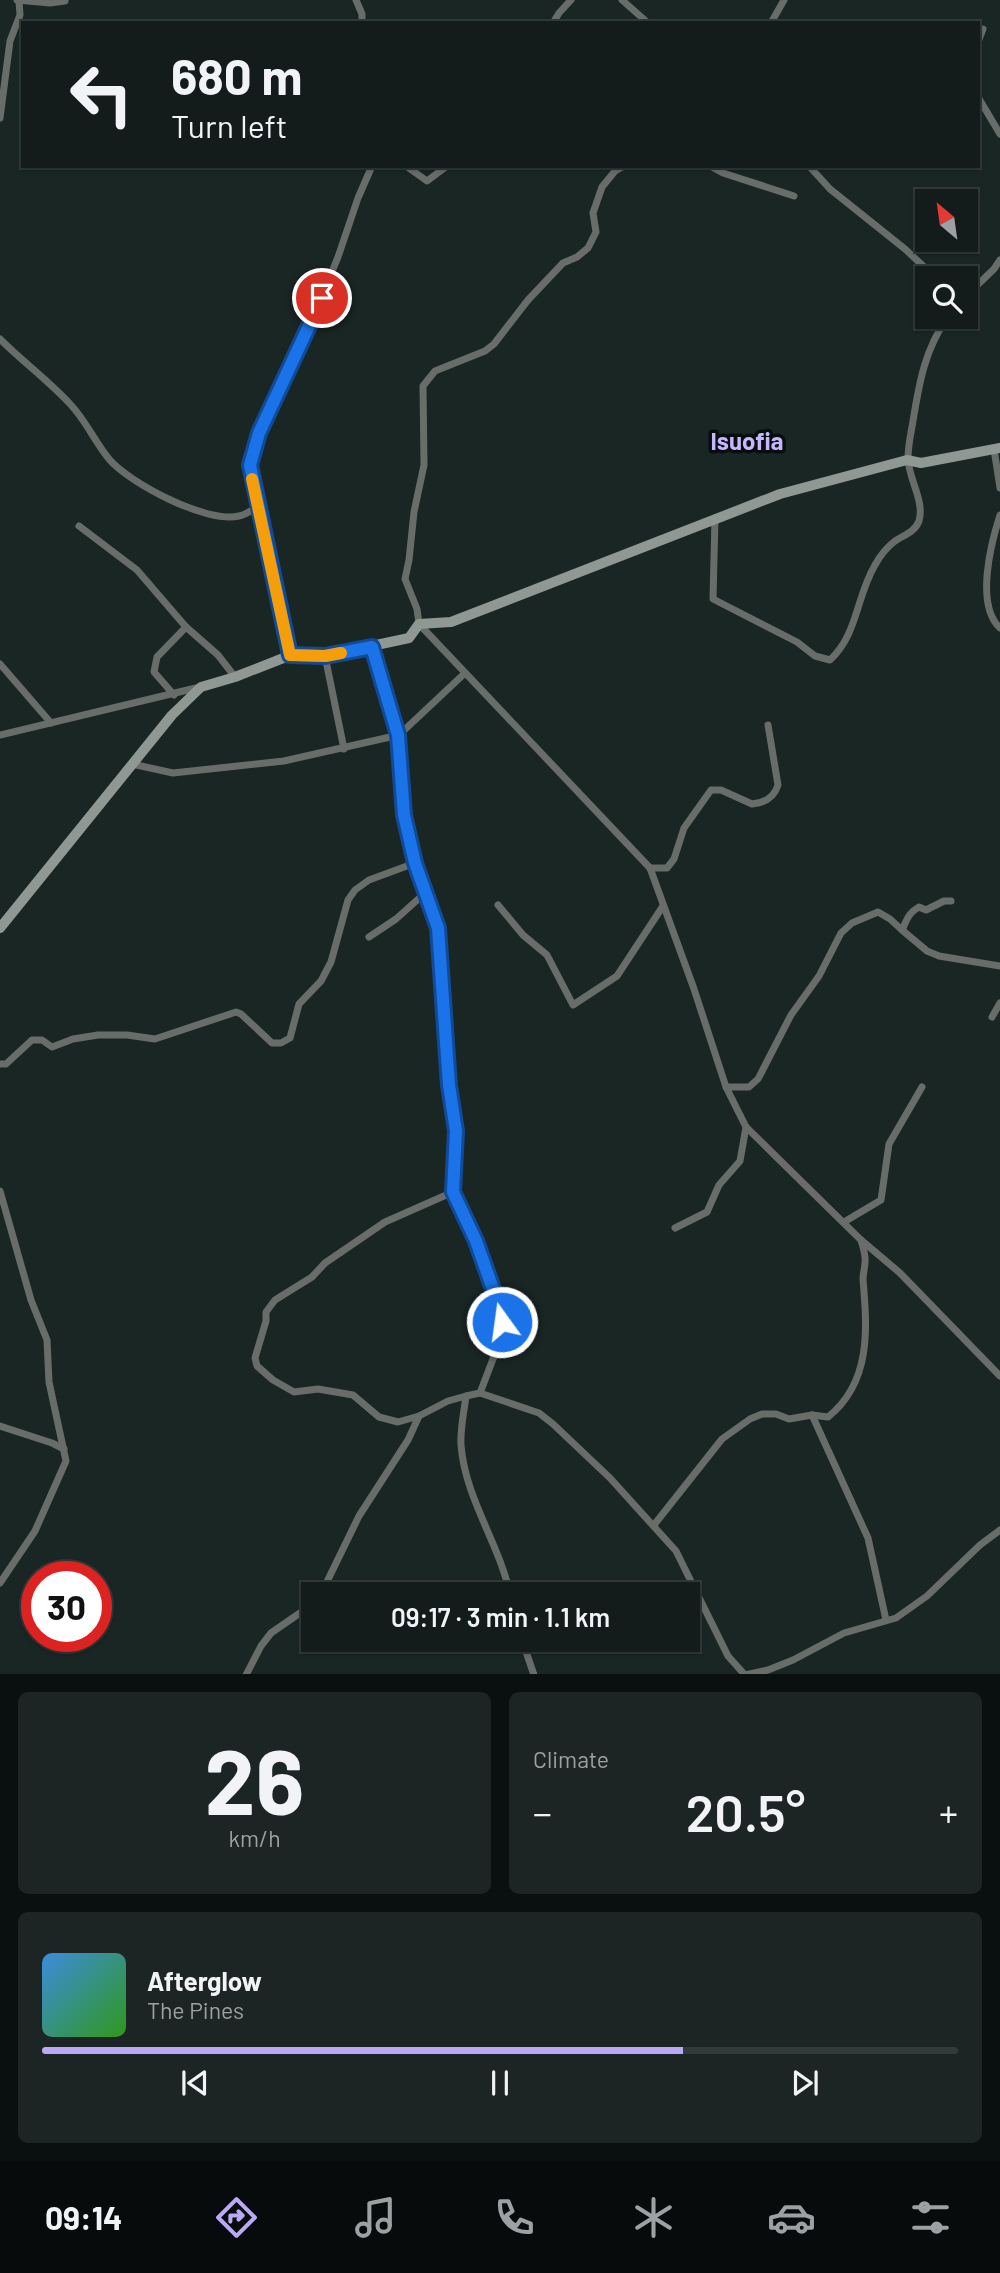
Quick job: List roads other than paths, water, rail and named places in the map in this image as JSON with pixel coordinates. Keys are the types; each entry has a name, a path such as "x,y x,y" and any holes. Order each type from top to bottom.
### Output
{"main road":[{"path":"0,928 172,715 201,687 290,655 325,656 409,638 419,624 451,622 715,518 811,484 907,460 921,463 997,448"}],"street":[{"path":"356,0 362,21"},
{"path":"555,21 571,0"},
{"path":"622,0 646,21"},
{"path":"772,21 784,0"},
{"path":"0,118 10,41 20,15 18,1 65,2"},
{"path":"980,37 983,29"},
{"path":"980,100 1000,134"},
{"path":"290,655 250,465 259,433 313,318 371,168"},
{"path":"409,168 427,181 444,168"},
{"path":"620,168 602,187 593,214 596,232 588,248 563,263 528,300 495,344 485,351 435,371 423,386 424,465 414,512 405,579 417,609 419,624 650,868 726,1087 746,1127 861,1240 901,1273 1000,1376"},
{"path":"714,168 794,195"},
{"path":"811,168 830,189 923,266"},
{"path":"978,284 1000,260"},
{"path":"715,518 713,599 797,642 815,656 830,660 841,650 852,631 866,584 876,563 896,541 914,529 919,520 920,510 907,460 917,392 939,329"},
{"path":"0,339 39,372 74,408 110,460 134,480 179,504 214,515 239,516 258,506"},
{"path":"997,448 1000,488"},
{"path":"1000,514 990,548 988,578 990,616 1000,628"},
{"path":"79,526 137,570 186,626 218,655 235,677"},
{"path":"174,695 154,672 157,657 186,626"},
{"path":"372,647 398,735 404,815 415,863 438,928 449,1085 456,1131 453,1192 476,1241 502,1322 501,1338 480,1393"},
{"path":"325,656 344,749"},
{"path":"0,664 51,723"},
{"path":"132,764 173,773 284,761 398,735 465,673"},
{"path":"0,735 201,687"},
{"path":"650,868 667,869 674,859 684,828 707,792 721,790 752,804 768,800 775,793 778,785 768,725"},
{"path":"0,1064 6,1064 28,1042 37,1039 52,1047 73,1039 98,1035 155,1039 236,1012 267,1041 276,1044 287,1040 293,1033 299,1004 321,981 331,962 348,900 355,890 369,880 415,863"},
{"path":"369,937 396,919 425,893"},
{"path":"902,930 913,910 951,901"},
{"path":"498,905 523,935 547,955 573,1005 617,976 663,906"},
{"path":"726,1087 749,1087 758,1079 791,1015 819,976 841,933 852,923 878,912 927,951 939,956 1000,966"},
{"path":"992,1017 1000,1003"},
{"path":"844,1223 881,1200 889,1144 922,1087"},
{"path":"675,1228 707,1212 719,1185 740,1161 746,1127"},
{"path":"0,1191 31,1300 47,1340 49,1382 66,1461 41,1519 0,1583"},
{"path":"453,1192 385,1222 326,1263 312,1277 275,1300 267,1312 267,1321 255,1358 261,1371 294,1392 318,1389 353,1395 379,1417 398,1422 419,1416 467,1394 466,1396 480,1393 539,1413 654,1525 676,1551 729,1656 744,1674"},
{"path":"654,1525 722,1439 751,1419 762,1414 776,1414 789,1419 812,1415 824,1418 832,1414 846,1396 863,1361 867,1335 863,1280 865,1261 861,1240"},
{"path":"466,1396 461,1444 466,1471 476,1506 505,1582"},
{"path":"812,1415 868,1538 886,1620"},
{"path":"327,1582 359,1516 408,1440 419,1416"},
{"path":"0,1426 64,1449"},
{"path":"750,1674 768,1670 844,1633 896,1618 907,1612 1000,1530"},
{"path":"247,1674 271,1633 301,1612"},
{"path":"526,1652 534,1674"}],"district":[{"name":"Isuofia","path":"747,440"}]}
